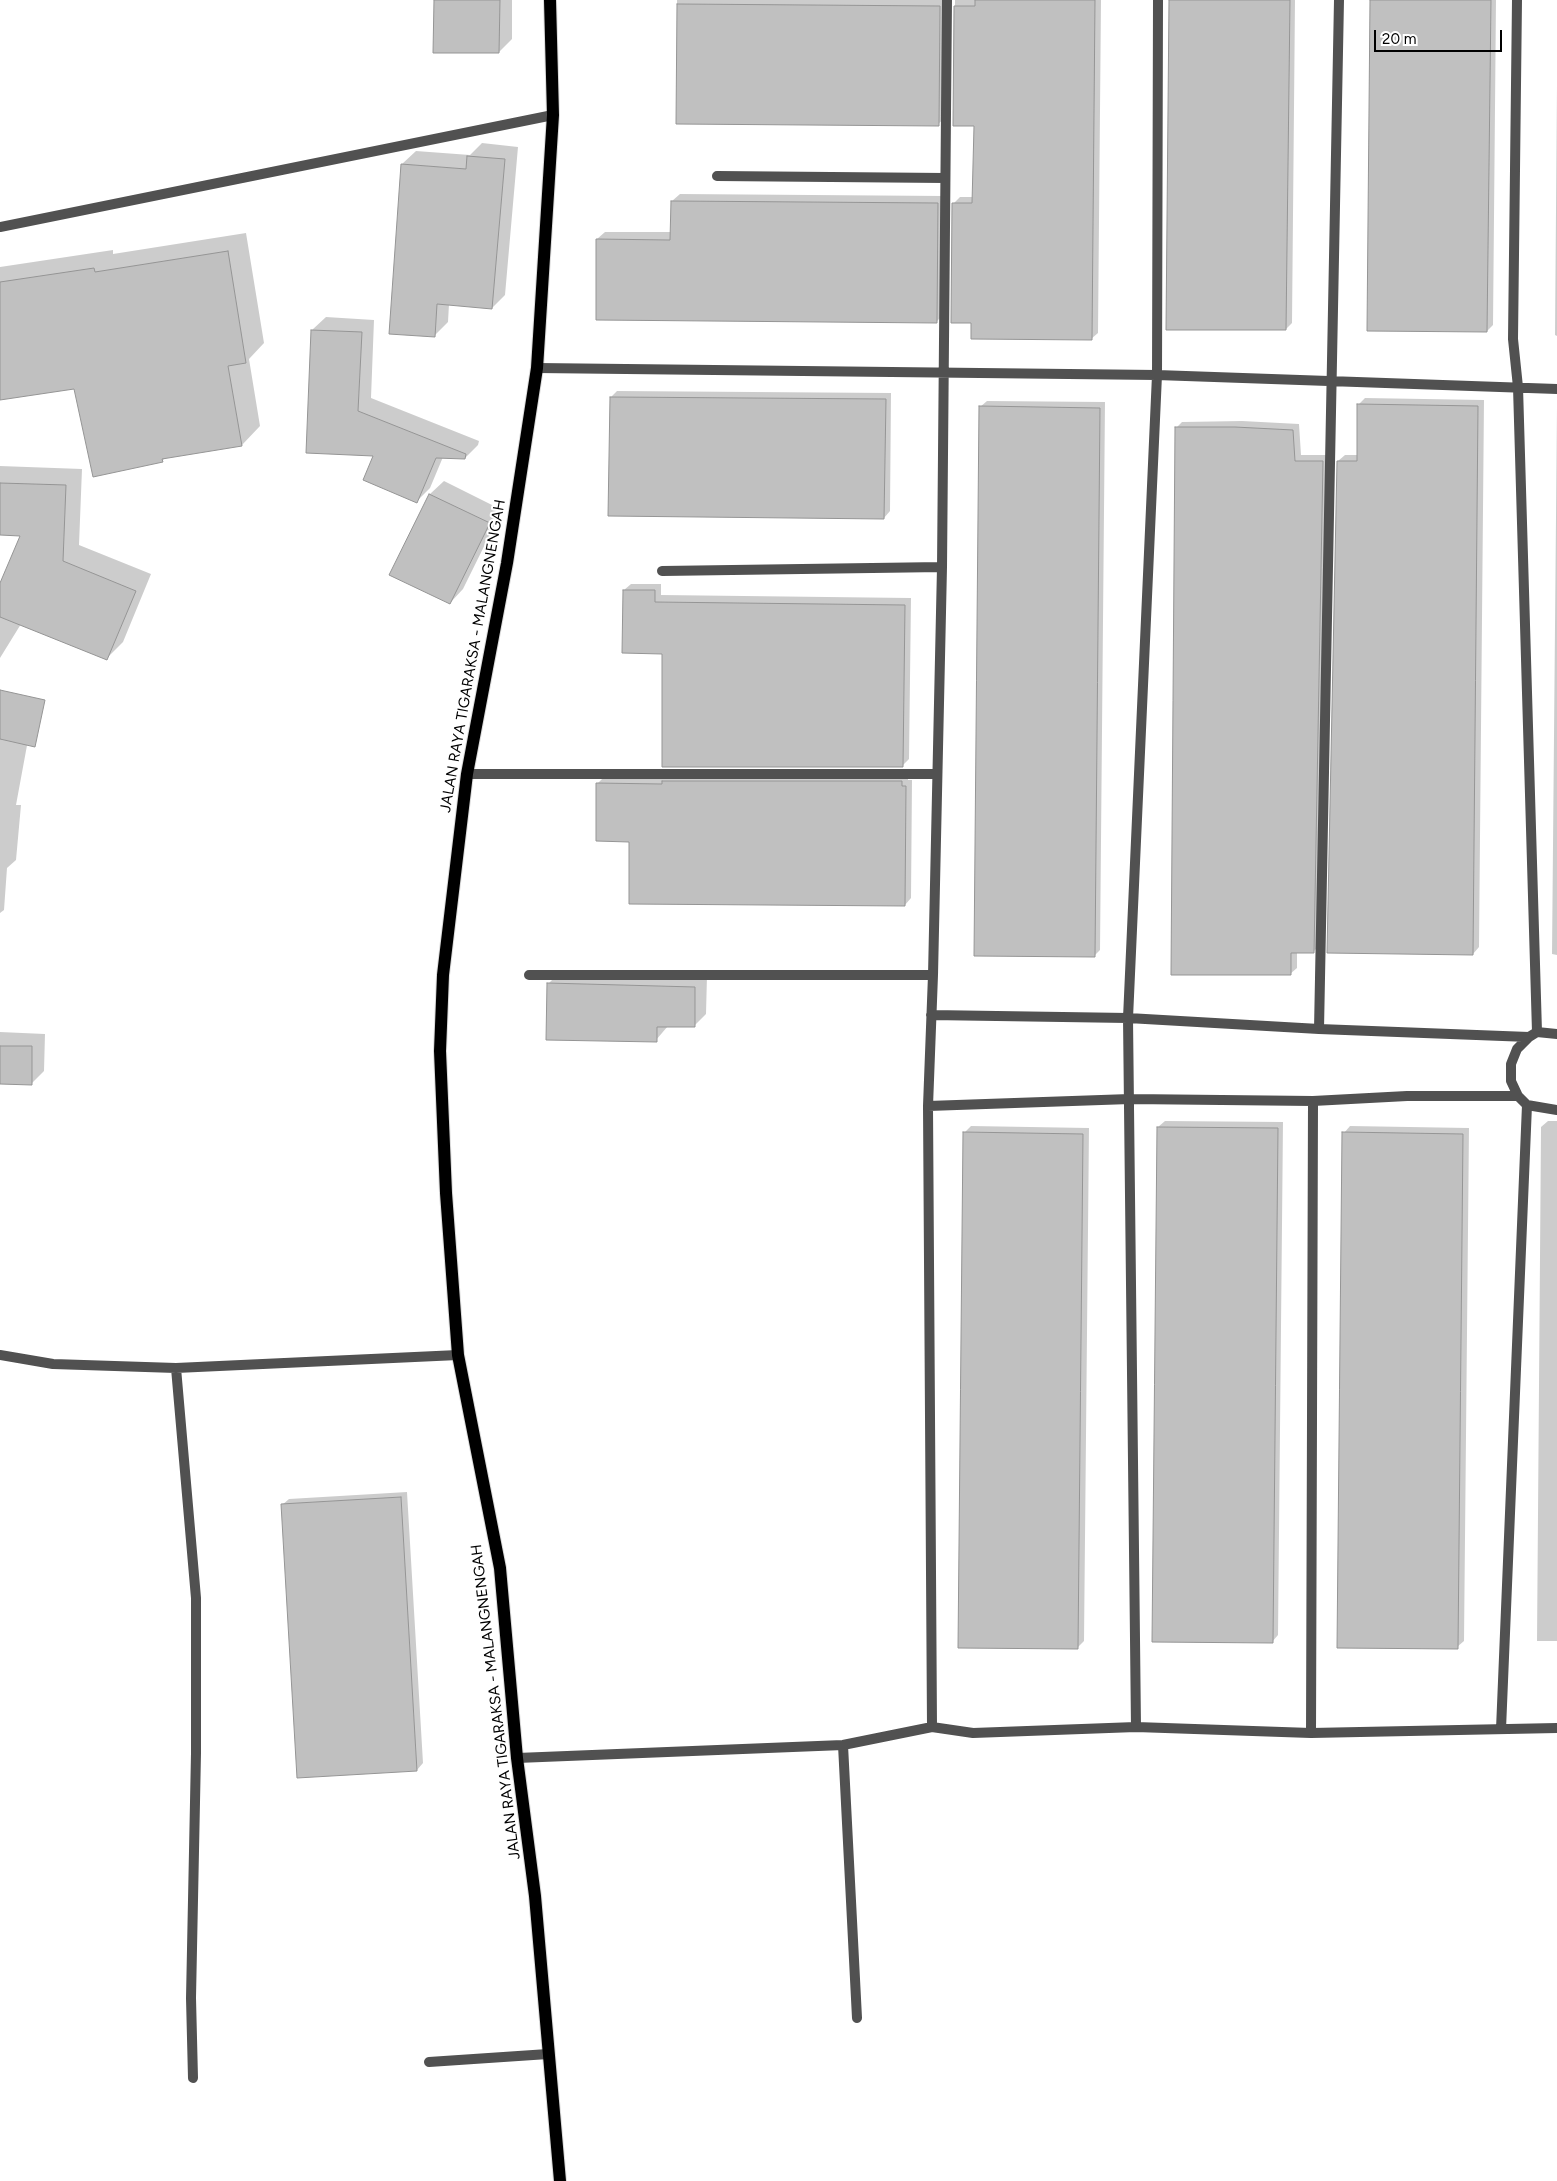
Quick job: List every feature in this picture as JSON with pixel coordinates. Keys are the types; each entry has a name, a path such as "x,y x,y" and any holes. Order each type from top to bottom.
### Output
{"main road":[{"name":"JALAN RAYA TIGARAKSA - MALANGNENGAH","path":"550,0 553,115 537,368 507,563 467,774 444,975 440,1051 446,1194 458,1355 500,1568 517,1758 535,1896 560,2181"}],"street":[{"path":"932,1727 928,1106 933,975 942,568 947,0"},
{"path":"1136,1727 1128,1018 1157,375 1158,0"},
{"path":"1319,1029 1330,381 1339,0"},
{"path":"1518,0 1513,339 1518,387 1533,1034 1517,1049 1510,1064 1510,1081 1518,1096 1528,1105 1557,1110"},
{"path":"0,228 553,115"},
{"path":"717,176 945,178"},
{"path":"537,368 1157,375 1557,389"},
{"path":"662,571 942,568"},
{"path":"467,774 937,774"},
{"path":"529,975 933,975"},
{"path":"931,1015 1128,1018 1319,1029 1557,1034"},
{"path":"928,1106 1130,1098 1313,1101 1407,1096 1518,1096"},
{"path":"1311,1733 1313,1101"},
{"path":"1501,1729 1528,1105"},
{"path":"0,1355 53,1364 176,1368 458,1355"},
{"path":"176,1368 196,1598 196,1753 191,1998 193,2078"},
{"path":"517,1758 843,1745 932,1727 973,1733 1136,1727 1311,1733 1557,1728"},
{"path":"843,1745 857,2018"},
{"path":"429,2062 548,2054"}],"building":[{"path":"434,0 500,0 499,53 433,53"},
{"path":"975,0 1095,0 1092,340 971,339 971,323 951,323 952,203 972,203 974,126 953,126 954,6 975,6"},
{"path":"1169,0 1290,0 1286,330 1166,330"},
{"path":"1370,0 1491,0 1487,332 1367,331"},
{"path":"677,4 940,6 939,126 676,124"},
{"path":"467,156 505,159 492,309 437,304 435,337 389,334 401,164 466,169"},
{"path":"671,201 938,203 937,323 596,320 596,239 670,240"},
{"path":"228,251 246,363 228,366 242,446 162,459 163,462 93,477 74,389 0,400 0,282 94,268 95,272"},
{"path":"311,330 362,332 358,411 466,454 465,459 436,458 417,503 363,480 373,456 306,453"},
{"path":"610,397 886,399 884,519 608,516"},
{"path":"1357,404 1478,406 1473,955 1327,953 1337,461 1357,461"},
{"path":"979,406 1100,408 1095,957 974,956"},
{"path":"1175,427 1235,427 1293,430 1295,461 1323,461 1314,953 1291,953 1291,975 1171,975"},
{"path":"0,483 66,485 63,561 136,591 107,660 0,617 0,583 20,536 0,535"},
{"path":"429,494 490,523 450,604 389,575"},
{"path":"623,590 655,590 655,602 905,605 903,767 662,767 662,654 622,653"},
{"path":"0,690 45,700 35,747 0,739"},
{"path":"662,781 902,781 902,786 906,786 905,906 629,904 629,842 596,841 596,783 662,784"},
{"path":"547,983 695,987 695,1027 657,1027 657,1042 546,1040"},
{"path":"0,1046 32,1046 32,1085 0,1084"},
{"path":"1157,1127 1278,1128 1273,1643 1152,1642"},
{"path":"963,1132 1083,1134 1078,1649 958,1648"},
{"path":"1342,1132 1463,1134 1458,1649 1337,1648"},
{"path":"401,1497 417,1771 297,1778 281,1504"}]}
